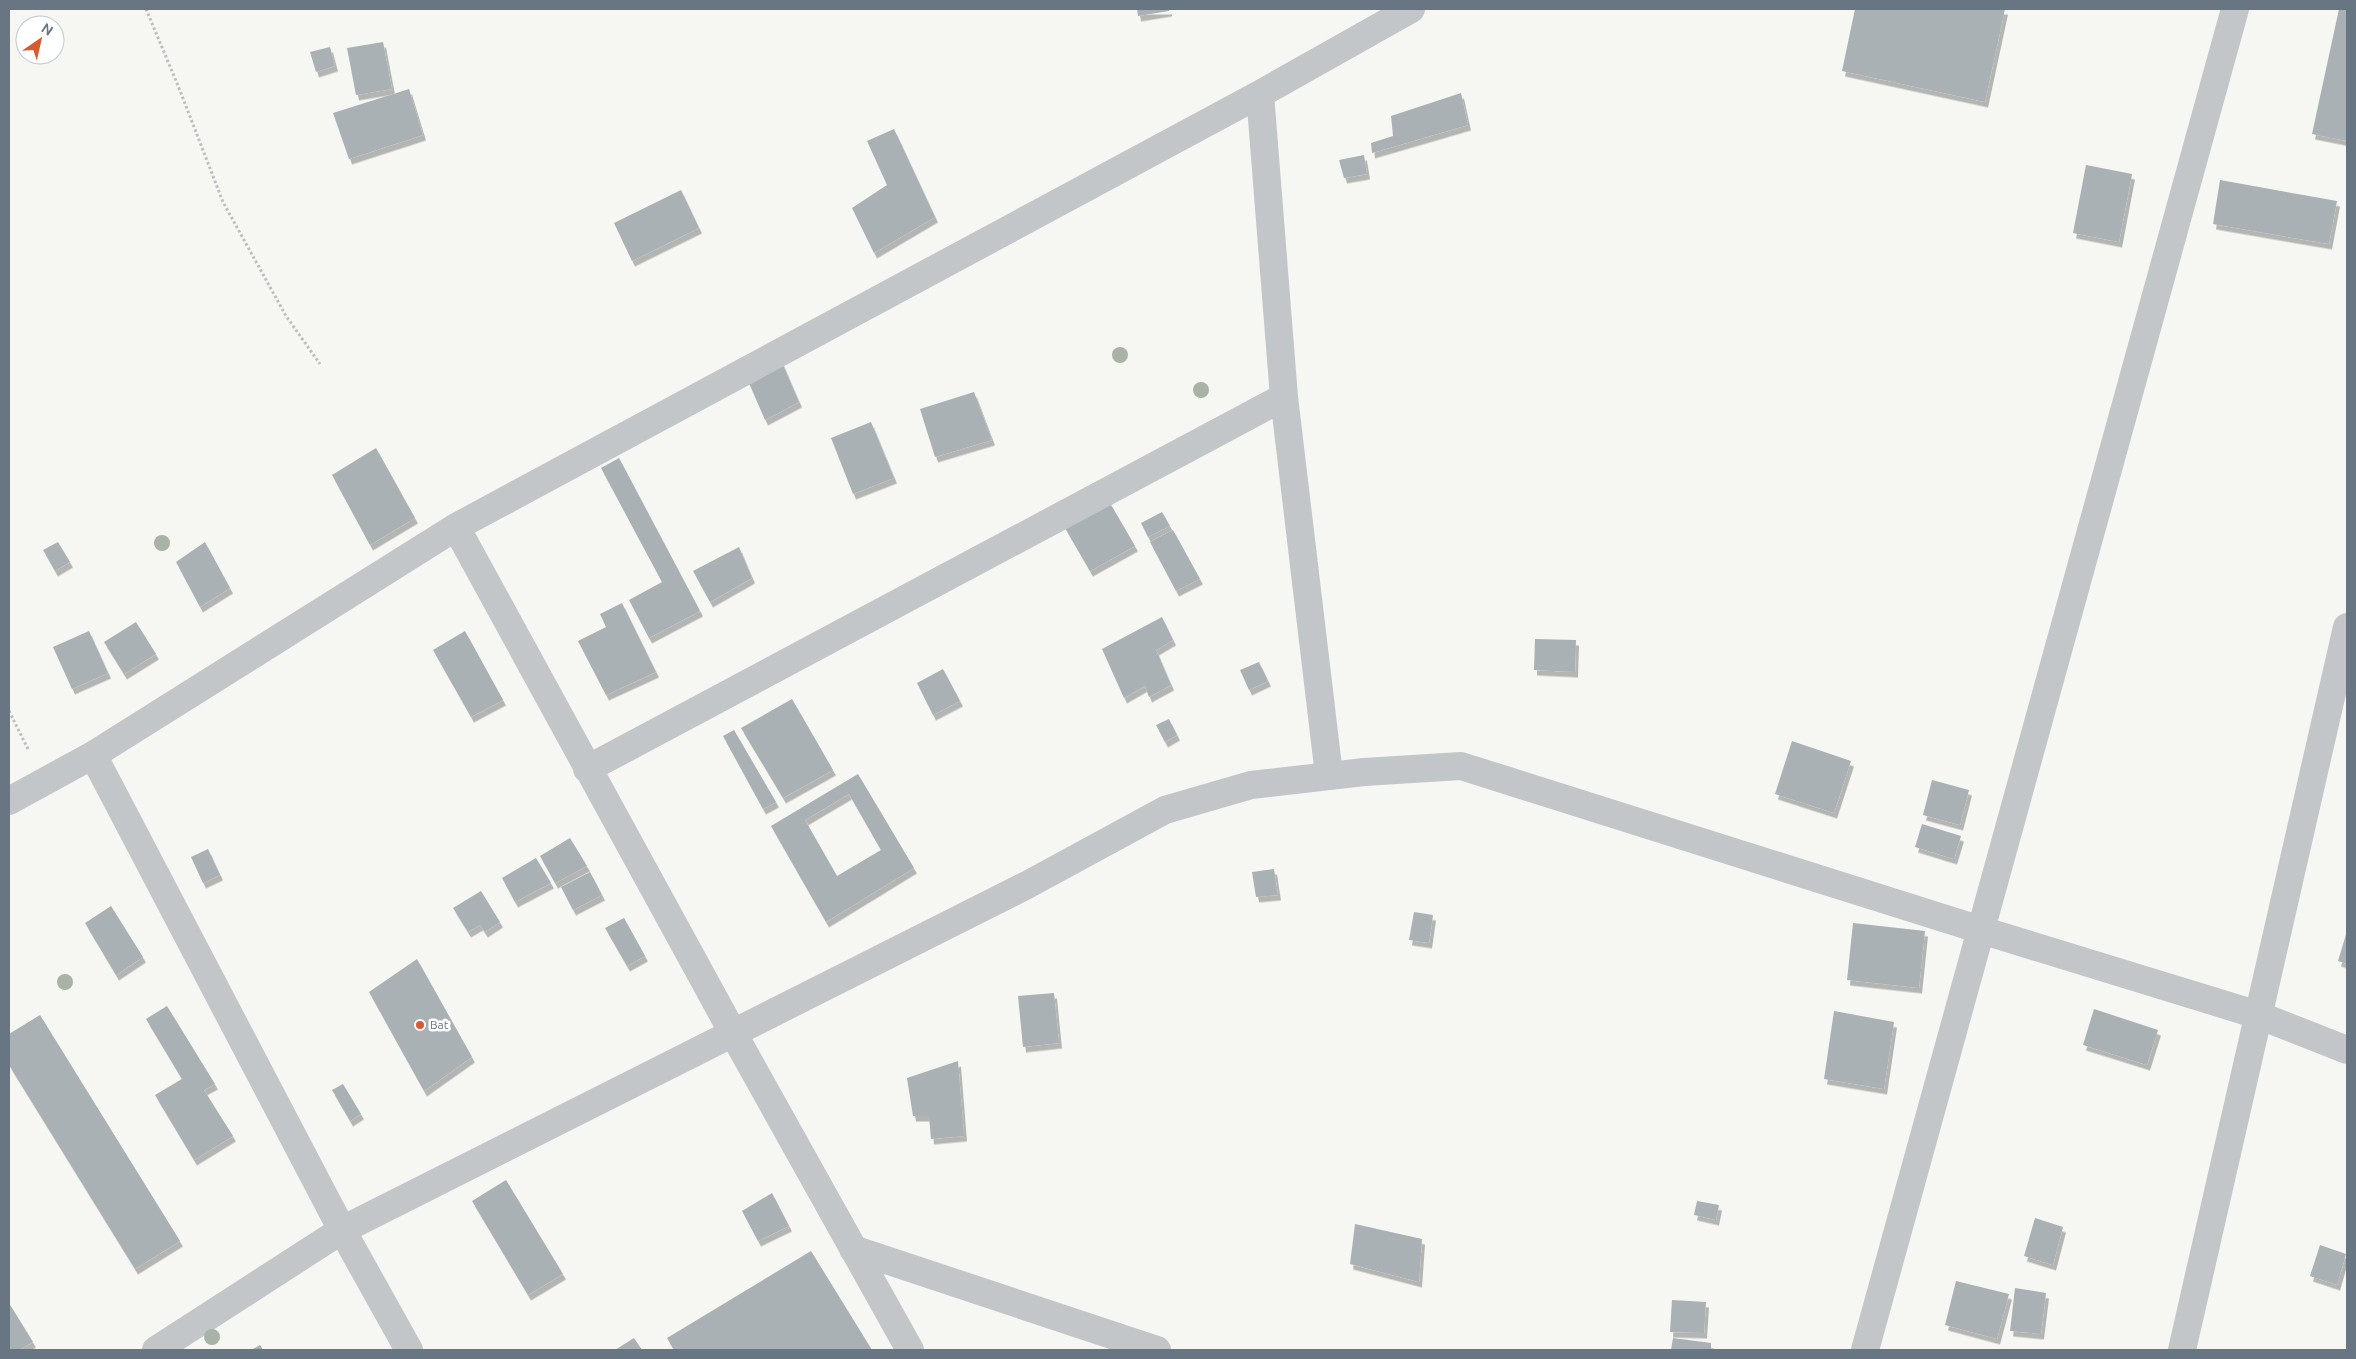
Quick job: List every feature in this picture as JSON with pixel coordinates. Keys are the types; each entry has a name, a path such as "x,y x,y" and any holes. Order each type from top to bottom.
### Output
{"street":[{"path":"9,802 93,755 456,527 1260,94 1411,9"},
{"path":"1865,1350 2235,9"},
{"path":"1260,94 1284,397 1329,775"},
{"path":"587,769 1284,397"},
{"path":"456,527 587,769 910,1350"},
{"path":"2182,1350 2347,627"},
{"path":"93,755 342,1230 409,1350"},
{"path":"156,1350 342,1230 1027,885 1164,810 1251,785 1329,775 1461,766 2258,1015 2347,1050"},
{"path":"853,1248 1157,1350"}],"path":[{"path":"146,9 223,202 286,316 320,364"},
{"path":"9,711 31,755"}],"building":[{"path":"1137,9 1169,9 1169,11 1138,16"},
{"path":"1855,9 2005,9 1985,102 1842,71"},
{"path":"2339,9 2347,9 2347,141 2312,134"},
{"path":"383,42 392,89 356,95 347,48"},
{"path":"330,47 335,66 316,72 310,52"},
{"path":"409,89 423,135 349,159 333,113"},
{"path":"1461,93 1468,125 1372,153 1371,143 1393,136 1391,116"},
{"path":"894,129 935,217 874,253 852,208 887,185 867,141"},
{"path":"1364,155 1367,174 1344,178 1339,160"},
{"path":"2086,165 2132,174 2119,242 2073,233"},
{"path":"2220,180 2337,201 2329,244 2213,224"},
{"path":"681,190 699,228 632,261 614,223"},
{"path":"780,358 799,402 765,420 746,376"},
{"path":"974,392 992,440 935,457 920,409"},
{"path":"871,422 894,478 853,494 831,438"},
{"path":"376,448 415,518 370,545 332,475"},
{"path":"619,458 700,611 649,638 629,600 662,582 601,468"},
{"path":"1110,503 1135,546 1090,571 1065,528"},
{"path":"1162,512 1170,526 1148,537 1141,523"},
{"path":"1173,530 1200,579 1176,591 1150,542"},
{"path":"58,542 70,562 55,571 43,550"},
{"path":"205,542 230,588 200,607 176,562"},
{"path":"739,547 752,578 710,602 693,571"},
{"path":"622,603 656,672 606,695 578,641 606,627 600,614"},
{"path":"1162,617 1173,640 1156,650 1171,685 1149,697 1145,686 1124,698 1102,649"},
{"path":"136,622 156,654 124,674 104,642"},
{"path":"89,631 108,673 72,689 53,647"},
{"path":"465,631 503,700 471,717 433,650"},
{"path":"1535,639 1576,640 1575,672 1534,670"},
{"path":"1259,662 1268,681 1249,690 1240,670"},
{"path":"943,669 960,701 933,715 917,683"},
{"path":"792,699 833,770 783,798 741,728"},
{"path":"1169,719 1177,735 1165,742 1156,725"},
{"path":"734,730 776,802 763,809 723,736"},
{"path":"1792,741 1851,761 1834,813 1775,794"},
{"path":"858,774 914,868 826,922 771,826","holes":["849,794 881,850 837,876 805,820"]},
{"path":"1932,780 1969,790 1960,825 1923,815"},
{"path":"1922,824 1961,836 1954,859 1915,847"},
{"path":"570,838 587,866 555,883 540,856"},
{"path":"208,849 220,875 203,883 191,857"},
{"path":"536,858 551,883 515,902 502,878"},
{"path":"1274,869 1278,895 1256,897 1252,872"},
{"path":"590,872 602,895 573,910 561,887"},
{"path":"481,891 500,922 485,932 480,925 468,932 453,908"},
{"path":"111,906 143,957 116,975 85,923"},
{"path":"1414,912 1433,915 1429,943 1409,940"},
{"path":"624,918 645,956 627,966 605,928"},
{"path":"1853,923 1925,931 1919,988 1847,980"},
{"path":"2347,931 2347,964 2338,961"},
{"name":"Bat","path":"417,959 472,1057 424,1091 369,992"},
{"path":"1054,993 1059,1043 1023,1047 1018,996"},
{"path":"167,1006 215,1084 204,1090 233,1136 194,1160 155,1095 182,1079 146,1019"},
{"path":"2094,1009 2158,1030 2147,1065 2083,1045"},
{"path":"1834,1011 1894,1022 1884,1089 1824,1079"},
{"path":"40,1015 180,1241 135,1269 9,1065 9,1034"},
{"path":"958,1061 964,1136 931,1139 929,1116 913,1116 907,1078"},
{"path":"343,1084 361,1114 350,1121 332,1090"},
{"path":"506,1180 563,1274 528,1295 472,1201"},
{"path":"772,1193 789,1226 758,1241 742,1211"},
{"path":"1697,1201 1719,1205 1716,1220 1694,1215"},
{"path":"2035,1218 2063,1227 2053,1265 2024,1256"},
{"path":"1355,1224 1422,1239 1419,1282 1350,1264"},
{"path":"2320,1245 2346,1254 2337,1285 2310,1276"},
{"path":"811,1251 872,1350 674,1350 667,1338"},
{"path":"1956,1281 2009,1294 1997,1339 1945,1325"},
{"path":"2015,1288 2046,1293 2041,1334 2010,1331"},
{"path":"1672,1300 1706,1302 1704,1333 1670,1332"},
{"path":"9,1303 33,1342 19,1350 9,1350"},
{"path":"634,1338 642,1350 615,1350"},
{"path":"1673,1338 1711,1343 1711,1350 1671,1350"},
{"path":"260,1345 263,1350 251,1350"}],"place":[{"name":"Bat","path":"420,1025"}]}
